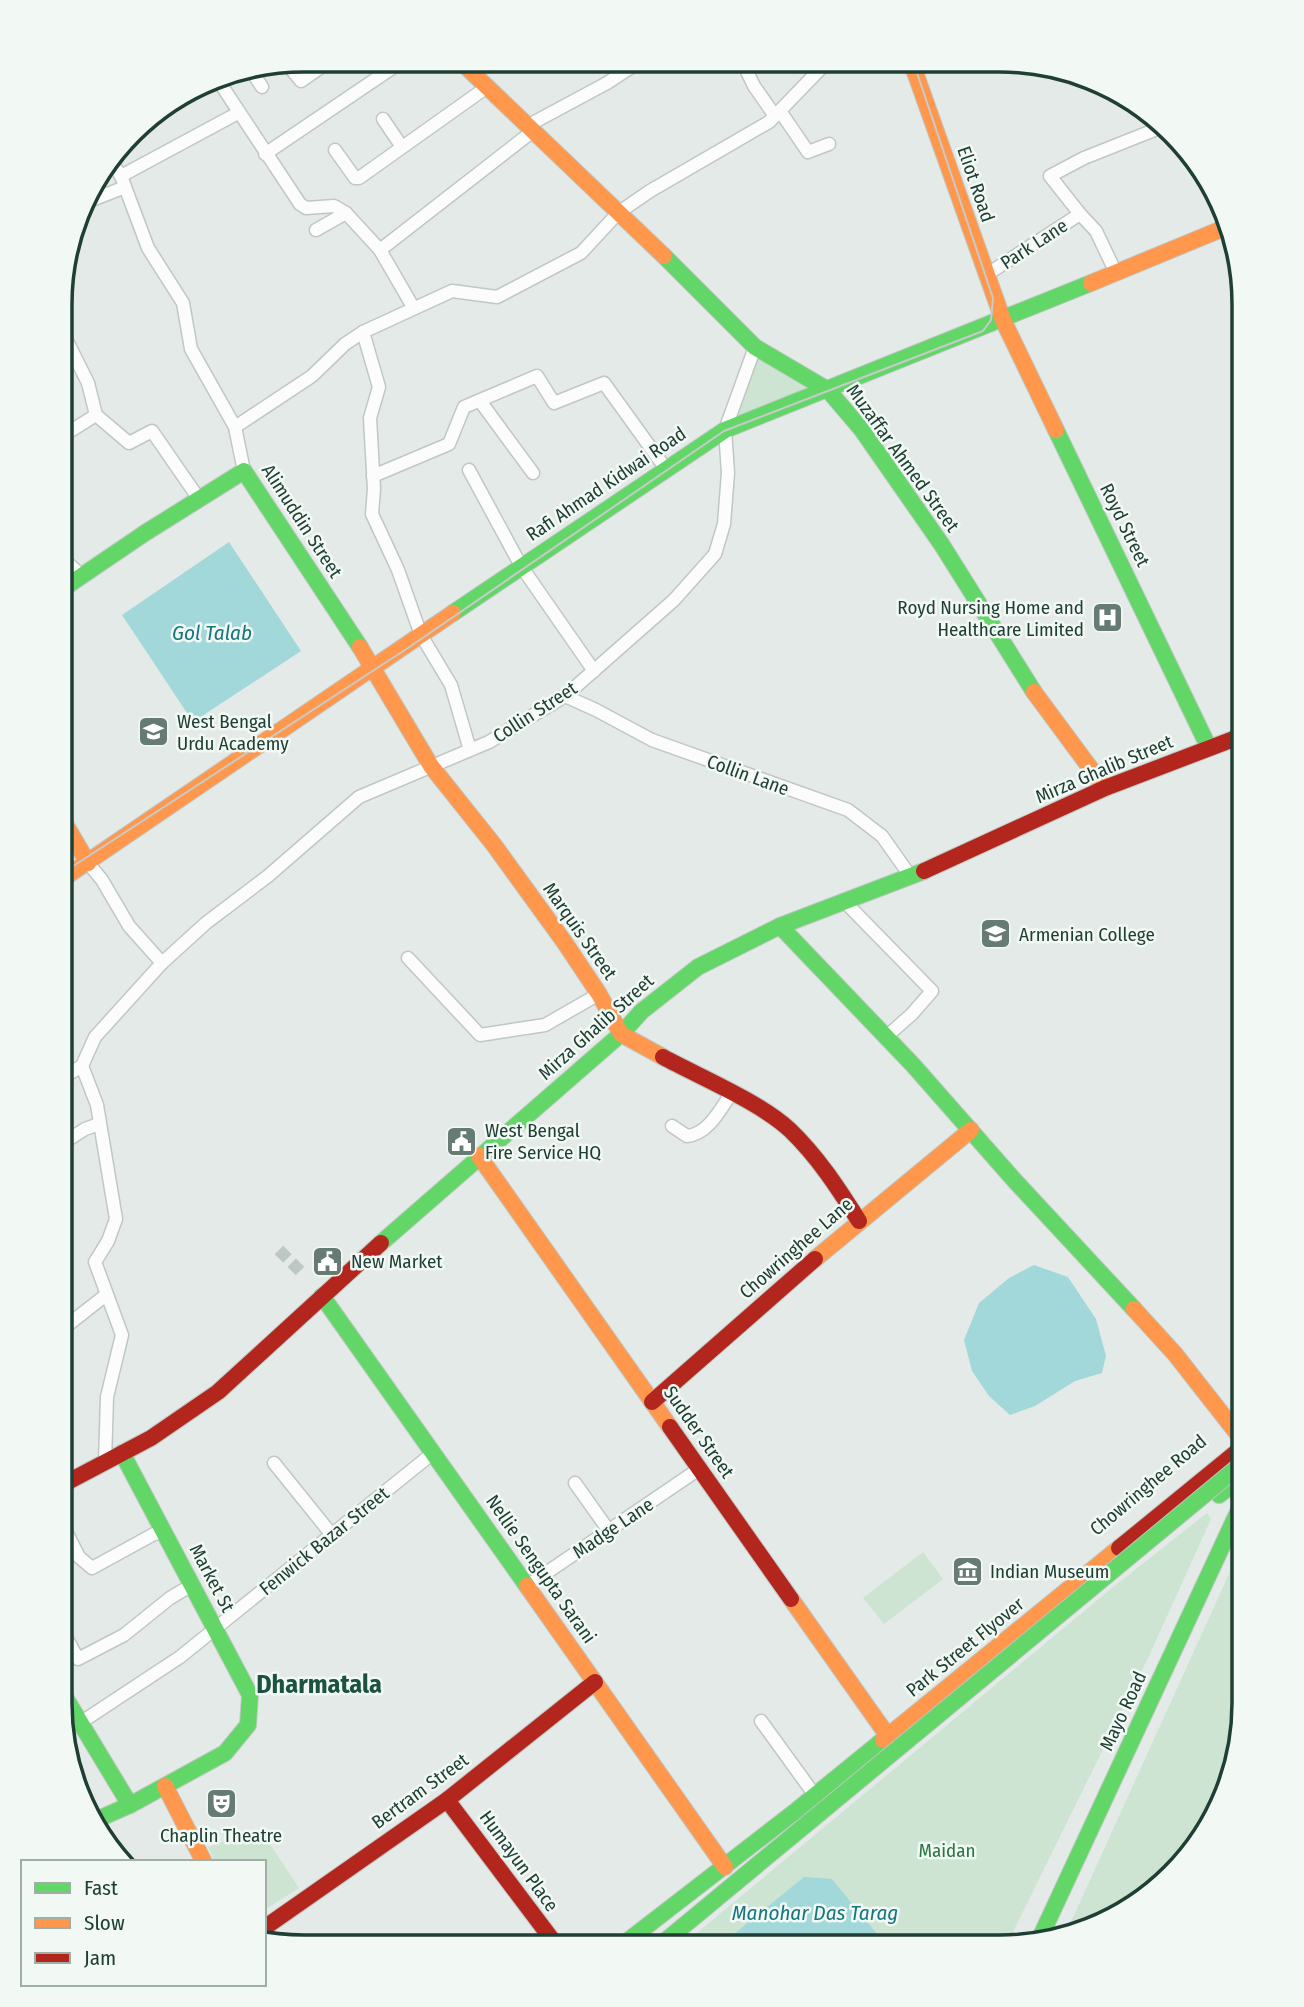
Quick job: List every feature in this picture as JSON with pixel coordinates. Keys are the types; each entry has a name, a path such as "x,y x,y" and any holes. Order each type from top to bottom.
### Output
{"main road":[{"name":"Muzaffar Ahmed Street","path":"471,72 711,301 755,347 828,390 862,430 942,545 1029,686 1105,788"},
{"name":"Eliot Road","path":"915,72 1003,320"},
{"name":"Rafi Ahmad Kidwai Road","path":"72,873 725,430 1003,320 1220,230"},
{"name":"Royd Street","path":"1003,320 1209,748"},
{"path":"72,583 244,471"},
{"name":"Alimuddin Street","path":"244,471 374,669"},
{"name":"Marquis Street","path":"374,669 431,766 494,845 599,994 621,1034"},
{"name":"Mirza Ghalib Street","path":"72,1480 151,1438 218,1392 479,1156 621,1034 642,1011 698,967 780,926 911,877 1105,788 1232,739"},
{"path":"72,836 88,863"},
{"path":"780,926 971,1130 1175,1354 1232,1422"},
{"path":"621,1034 765,1111 789,1129 826,1169 859,1221"},
{"name":"Chowringhee Lane","path":"652,1402 859,1221 971,1130"},
{"name":"Sudder Street","path":"479,1156 885,1732"},
{"name":"Nellie Sengupta Sarani","path":"322,1296 725,1867"},
{"name":"Chowringhee Road","path":"743,1852 752,1836 885,1732 1232,1441"},
{"name":"Park Street Flyover","path":"756,1866 803,1816 1232,1441"},
{"name":"Market St","path":"122,1453 250,1695 248,1725 225,1753 165,1786"},
{"name":"Park Street Flyover","path":"743,1852 803,1816 1232,1472"},
{"path":"673,1935 756,1866 776,1863 1080,1608 1232,1486"},
{"name":"Mayo Road","path":"1043,1931 1232,1525"},
{"name":"Bertram Street","path":"266,1927 447,1800 595,1682"},
{"path":"72,1709 130,1805"},
{"path":"102,1817 165,1786 203,1860"},
{"name":"Humayun Place","path":"447,1800 549,1935"},
{"path":"635,1935 743,1852"}],"street":[{"path":"294,72 301,81 313,72"},
{"path":"265,153 386,72"},
{"path":"380,250 530,129 612,72"},
{"path":"747,72 754,86 808,152 829,144"},
{"path":"235,427 312,376 345,344 363,332 452,291 497,298 581,253 618,213 650,191 769,122 817,72"},
{"path":"255,77 261,87"},
{"path":"222,87 300,204 306,208 334,206 346,212 380,250 413,307"},
{"path":"335,150 357,178 487,87"},
{"path":"100,195 238,113"},
{"path":"383,119 402,147"},
{"name":"Park Lane","path":"986,275 1080,214 1049,176 1084,158 1154,131"},
{"name":"Alimuddin Street","path":"116,169 148,248 183,303 191,349 235,427 244,471"},
{"path":"316,230 346,212"},
{"path":"1080,214 1096,231 1116,273"},
{"path":"363,332 379,387 370,418 374,489 372,514 398,570 421,635 451,685 470,750"},
{"name":"Collin Street","path":"82,1066 95,1037 162,964 206,923 268,876 359,797 489,742 565,696 674,600 715,554 724,524 728,473 725,430 755,347"},
{"path":"72,351 88,383 96,415 129,443 152,430 199,499"},
{"path":"373,476 449,444 464,407 537,376 554,403 604,383 666,469"},
{"path":"481,401 533,473"},
{"path":"72,430 96,415"},
{"path":"469,470 521,566 594,671"},
{"path":"72,567 82,576"},
{"name":"Collin Lane","path":"565,696 596,709 652,740 848,810 883,836 911,877"},
{"path":"88,863 102,880 129,926 162,964"},
{"path":"845,902 932,991 912,1014 886,1037"},
{"path":"408,958 480,1035 545,1025 599,994"},
{"path":"72,1072 82,1066 97,1105 116,1219 108,1241 95,1262 122,1335 107,1397 105,1462"},
{"path":"672,1126 687,1136 697,1135 731,1094"},
{"path":"72,1137 99,1124"},
{"path":"72,1322 106,1295"},
{"name":"Fenwick Bazar Street","path":"80,1723 180,1657 433,1453"},
{"path":"274,1463 332,1535"},
{"name":"Madge Lane","path":"527,1586 699,1469"},
{"path":"575,1483 609,1531"},
{"path":"72,1543 79,1557 92,1568 154,1534 164,1532"},
{"path":"72,1648 78,1659 124,1635 161,1605 192,1585"},
{"path":"761,1721 811,1790"}],"green space":[{"path":"758,357 818,389 732,422"},
{"name":"Maidan","path":"1207,1513 1211,1519 1148,1658 1012,1934 694,1935 1112,1588"},
{"path":"923,1552 943,1579 884,1624 863,1598"},
{"path":"1232,1567 1232,1718 1220,1778 1208,1806 1175,1856 1153,1878 1103,1911 1070,1924"},
{"path":"260,1829 299,1888 266,1909 266,1860 214,1860 208,1847"}],"water":[{"name":"Gol Talab","path":"229,542 301,651 193,722 122,615"},
{"path":"1034,1265 1068,1277 1096,1319 1106,1356 1102,1373 1075,1381 1035,1406 1010,1415 989,1396 972,1371 964,1340 979,1303 1009,1278"},
{"name":"Manohar Das Tarag","path":"804,1877 832,1879 878,1935 733,1935"}],"tunnel":[{"path":"279,1250 300,1271"}],"tram line":[{"path":"72,867 408,648 724,431 983,331 991,320 993,298 917,72"}],"traffic: fast":[{"path":"664,256 755,347 828,390 862,430 942,545 1034,692"},
{"path":"453,613 725,430 1091,283"},
{"path":"1056,430 1209,748"},
{"path":"72,583 244,471 360,647"},
{"path":"381,1243 621,1034 642,1011 698,967 780,926 924,871"},
{"path":"780,926 913,1065 1015,1181 1134,1309"},
{"path":"322,1296 527,1586"},
{"path":"102,1817 225,1753 248,1725 250,1695 122,1453"},
{"path":"809,1822 1232,1472"},
{"path":"1219,1495 1232,1485"},
{"path":"1043,1931 1232,1525"},
{"path":"72,1709 130,1805"},
{"path":"635,1935 883,1740"},
{"path":"672,1935 809,1822"}],"traffic: slow":[{"path":"472,72 664,256"},
{"path":"915,72 1003,320 1056,430"},
{"path":"1091,283 1220,230"},
{"path":"72,873 453,613"},
{"path":"360,647 431,766 494,845 565,943 599,994 621,1034 663,1057"},
{"path":"1034,692 1105,788"},
{"path":"72,836 88,863"},
{"path":"815,1259 971,1130"},
{"path":"479,1156 670,1427"},
{"path":"1134,1309 1175,1354 1232,1427"},
{"path":"883,1740 1119,1548"},
{"path":"527,1586 725,1867"},
{"path":"791,1599 885,1732"},
{"path":"165,1786 203,1860"}],"traffic: jam":[{"path":"924,871 1105,788 1232,740"},
{"path":"663,1057 746,1100 790,1130 819,1162 859,1221"},
{"path":"72,1480 151,1438 218,1392 381,1243"},
{"path":"652,1402 815,1259"},
{"path":"670,1427 791,1599"},
{"path":"1119,1548 1232,1456"},
{"path":"266,1927 447,1800 595,1682"},
{"path":"447,1800 549,1935"}],"place":[{"name":"Royd Nursing Home and Healthcare Limited","path":"1107,618"},
{"name":"West Bengal Urdu Academy","path":"154,732"},
{"name":"Armenian College","path":"996,934"},
{"name":"West Bengal Fire Service HQ","path":"462,1141"},
{"name":"New Market","path":"328,1261"},
{"name":"Indian Museum","path":"967,1571"},
{"name":"Chaplin Theatre","path":"221,1804"}],"district":[{"name":"Dharmatala","path":"319,1684"}]}
